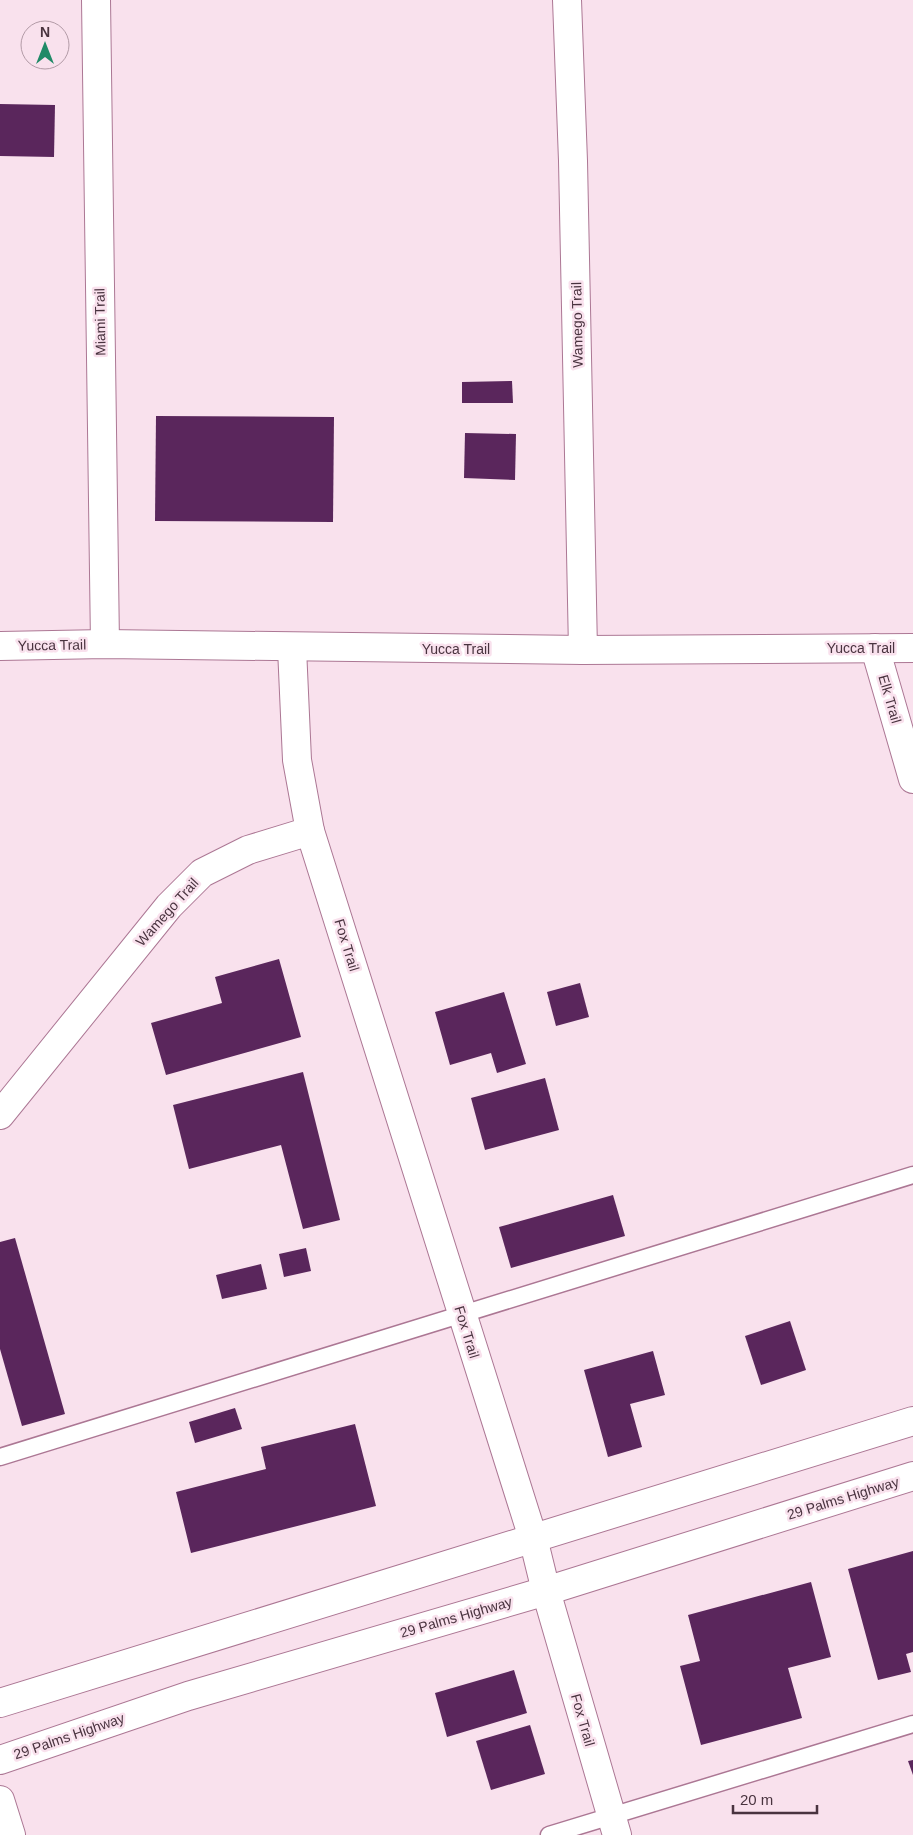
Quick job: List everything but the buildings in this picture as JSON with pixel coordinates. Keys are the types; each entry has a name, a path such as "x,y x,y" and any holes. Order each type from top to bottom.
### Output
{"street":[{"name":"Miami Trail","path":"96,0 105,644"},
{"name":"Wamego Trail","path":"567,0 574,181 583,650"},
{"name":"Yucca Trail","path":"0,646 105,644 292,648 583,650 913,648"},
{"path":"292,648 297,760 310,831"},
{"name":"Elk Trail","path":"875,648 913,779"},
{"name":"Wamego Trail","path":"0,1115 170,906 202,873 248,850 310,831"},
{"name":"Fox Trail","path":"310,831 533,1538 546,1591 614,1825"},
{"path":"0,1703 913,1421"},
{"name":"29 Palms Highway","path":"0,1760 188,1696 546,1591 913,1476"},
{"path":"0,1800 10,1835"}],"lane":[{"path":"0,1457 913,1175"},
{"path":"549,1835 614,1825 913,1724"}]}
